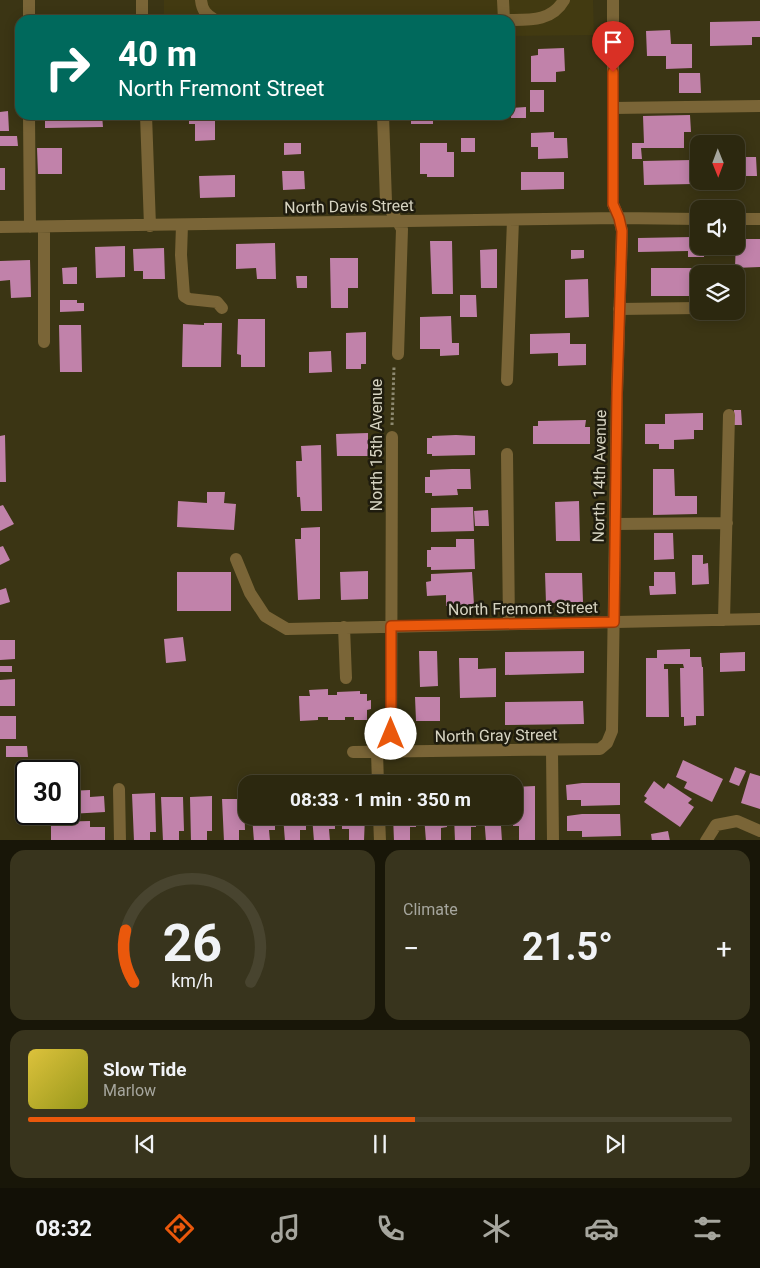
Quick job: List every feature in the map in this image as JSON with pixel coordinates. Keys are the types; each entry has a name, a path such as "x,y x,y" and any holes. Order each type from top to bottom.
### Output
{"street":[{"path":"29,0 29,15"},
{"path":"142,0 142,15"},
{"path":"201,0 207,15"},
{"path":"503,0 504,15"},
{"path":"515,20 543,18 558,9 564,0"},
{"name":"North 14th Avenue","path":"607,743 612,731 622,231 613,204 613,0"},
{"path":"612,108 760,106"},
{"path":"29,120 30,227"},
{"path":"146,120 150,226"},
{"path":"383,120 386,202 402,229 398,354"},
{"name":"North Davis Street","path":"0,228 619,218 690,219"},
{"path":"745,219 760,219"},
{"path":"507,380 513,220"},
{"path":"182,225 181,255 184,296 189,299 217,302 222,308"},
{"path":"44,227 44,342"},
{"path":"619,309 690,308"},
{"path":"724,620 729,415"},
{"name":"North 15th Avenue","path":"391,752 392,437"},
{"path":"508,454 508,624"},
{"path":"615,524 727,522"},
{"name":"North Fremont Street","path":"236,559 250,594 265,616 287,629 760,620"},
{"path":"344,627 346,678"},
{"name":"North Gray Street","path":"354,752 552,751 600,749 607,743"},
{"path":"552,751 553,840"},
{"path":"377,752 378,775"},
{"path":"119,789 120,840"},
{"path":"706,840 716,826 736,821 760,831"},
{"path":"379,825 380,840"}],"path":[{"name":"North 15th Avenue","path":"392,437 393,370 398,354"}],"shaded area":[{"path":"164,0 593,0 594,35 515,36 515,15 164,15"}],"building":[{"path":"760,21 760,37 752,37 752,45 710,46 710,22"},
{"path":"670,30 671,44 692,44 692,68 666,69 666,56 647,56 646,31"},
{"path":"564,48 565,71 556,72 556,82 531,82 531,56 538,55 538,49"},
{"path":"679,73 700,73 701,93 679,93"},
{"path":"530,90 544,90 544,112 530,112"},
{"path":"526,107 526,118 515,118 515,108"},
{"path":"8,111 9,131 0,131 0,112"},
{"path":"690,115 691,132 684,132 684,148 641,148 642,159 632,159 632,143 644,143 643,116"},
{"path":"45,120 102,120 103,127 45,128"},
{"path":"189,120 215,120 215,140 195,141 195,124 189,124"},
{"path":"411,120 433,120 433,124 411,124"},
{"path":"554,132 554,138 567,138 568,158 538,159 538,147 531,147 531,133"},
{"path":"0,136 17,136 18,146 0,146"},
{"path":"461,138 475,138 475,152 461,152"},
{"path":"284,143 301,143 301,154 284,155"},
{"path":"420,143 447,143 447,152 454,152 454,177 427,177 427,174 420,174"},
{"path":"37,148 62,148 62,174 38,174"},
{"path":"745,157 756,157 757,176 745,176"},
{"path":"690,160 690,184 644,185 643,161"},
{"path":"0,168 5,168 5,190 0,190"},
{"path":"282,171 304,171 305,189 283,190"},
{"path":"521,172 564,172 564,189 521,190"},
{"path":"235,175 235,197 200,198 199,176"},
{"path":"690,237 690,255 704,255 704,257 688,257 688,251 638,252 638,238"},
{"path":"745,239 760,239 760,267 745,268 745,265 735,265 735,255 745,255"},
{"path":"430,241 452,241 453,294 432,294"},
{"path":"275,243 276,279 257,279 256,268 236,269 236,244"},
{"path":"125,246 125,277 96,278 95,247"},
{"path":"164,248 165,279 143,279 143,271 134,271 133,249"},
{"path":"497,249 497,288 481,288 480,250"},
{"path":"571,250 584,250 584,258 571,259"},
{"path":"330,258 358,258 358,288 348,288 348,308 331,308"},
{"path":"30,260 31,297 11,298 10,280 0,281 0,261"},
{"path":"77,267 77,284 63,284 62,268"},
{"path":"651,268 690,268 690,296 651,296"},
{"path":"296,276 307,276 307,288 297,288"},
{"path":"588,279 589,317 565,318 565,280"},
{"path":"460,295 476,295 477,317 460,317"},
{"path":"60,300 77,300 77,303 84,303 84,311 60,312"},
{"path":"451,316 452,343 459,343 459,355 440,356 440,349 420,349 420,317"},
{"path":"238,319 265,319 265,367 241,367 241,355 237,354"},
{"path":"204,323 222,323 221,367 182,367 183,324 204,325"},
{"path":"59,325 81,325 82,372 60,372"},
{"path":"366,332 366,364 361,364 361,369 346,369 346,333"},
{"path":"570,333 570,344 586,344 586,365 558,366 558,353 530,354 530,334"},
{"path":"331,351 332,372 309,373 309,352"},
{"path":"734,410 741,410 742,425 734,425"},
{"path":"703,413 703,430 694,430 694,439 674,440 674,449 659,449 659,444 645,444 645,424 665,424 665,414"},
{"path":"586,420 585,427 590,427 590,444 533,444 533,426 538,426 538,421"},
{"path":"368,433 368,456 337,456 336,434"},
{"path":"5,435 6,482 0,482 0,436"},
{"path":"456,435 475,436 475,455 432,456 432,454 427,454 427,438"},
{"path":"321,445 322,511 301,511 300,497 297,497 296,461 302,461 301,446"},
{"path":"470,469 471,489 457,489 458,495 432,496 432,493 425,493 425,477 430,477 430,470"},
{"path":"653,469 674,469 675,496 697,496 697,514 653,515"},
{"path":"207,492 225,492 224,503 236,504 234,530 177,527 178,501 207,503"},
{"path":"579,501 580,541 556,541 555,502"},
{"path":"3,505 14,524 0,531 0,506"},
{"path":"473,507 474,531 431,532 431,508"},
{"path":"488,510 489,526 475,526 474,511"},
{"path":"320,527 320,599 298,600 295,539 301,539 301,528"},
{"path":"654,533 673,533 674,559 654,560"},
{"path":"456,539 474,539 475,569 431,570 431,567 427,567 427,550 431,550 431,547 456,547"},
{"path":"3,546 10,560 0,565 0,547"},
{"path":"692,555 703,555 703,564 708,563 709,584 692,585"},
{"path":"368,571 368,599 341,600 340,572"},
{"path":"177,572 231,572 231,611 177,611"},
{"path":"472,572 474,605 446,606 446,595 427,596 426,582 431,581 431,574"},
{"path":"654,572 675,572 676,594 650,595 649,586 654,586"},
{"path":"545,573 582,573 583,602 546,603"},
{"path":"6,588 10,602 0,605 0,590"},
{"path":"183,637 186,661 166,663 164,639"},
{"path":"0,640 15,640 15,659 0,660"},
{"path":"690,649 690,657 701,657 704,716 696,716 696,725 684,726 684,717 681,717 680,668 684,668 683,664 664,664 664,669 668,669 669,717 646,717 646,658 657,658 657,650"},
{"path":"419,651 437,651 438,686 420,687"},
{"path":"584,651 584,673 505,675 505,652"},
{"path":"745,652 745,671 720,672 720,653"},
{"path":"459,658 478,658 478,669 496,668 496,697 460,698"},
{"path":"0,666 12,666 12,672 0,672"},
{"path":"15,679 15,706 0,706 0,680"},
{"path":"328,689 328,695 337,695 337,692 360,691 360,694 367,694 367,701 371,700 371,709 367,710 367,720 354,720 354,717 345,717 345,720 328,720 328,717 318,717 318,720 300,721 299,696 310,696 309,690"},
{"path":"415,697 440,697 440,721 416,721"},
{"path":"583,701 584,724 505,725 505,702"},
{"path":"0,716 16,716 16,739 0,739"},
{"path":"6,746 27,746 28,757 6,757"},
{"path":"683,760 723,779 712,802 684,788 687,782 676,777"},
{"path":"735,767 746,771 739,786 729,782"},
{"path":"750,773 760,776 760,809 741,803"},
{"path":"654,781 664,789 668,783 692,799 688,803 694,807 680,827 644,802 647,798 644,796"},
{"path":"620,783 620,805 581,806 581,800 567,800 566,785"},
{"path":"535,786 535,840 519,840 519,826 513,826 523,825 523,787"},
{"path":"80,790 90,790 90,797 104,796 105,812 80,813"},
{"path":"155,793 156,832 150,832 150,840 134,840 132,794"},
{"path":"212,796 212,831 207,831 207,840 191,840 190,797"},
{"path":"161,797 183,797 184,831 179,831 179,840 163,840"},
{"path":"222,799 238,799 238,825 245,825 245,830 239,830 239,840 224,840"},
{"path":"620,814 621,836 582,837 582,831 567,831 567,816"},
{"path":"80,821 90,821 90,827 105,827 105,840 51,840 51,825 80,825"},
{"path":"253,825 275,825 275,830 269,830 270,840 254,840"},
{"path":"284,825 306,825 306,830 300,830 300,840 285,840"},
{"path":"313,825 335,825 335,829 329,829 330,840 314,840"},
{"path":"342,825 365,825 364,840 349,840 349,829 342,829"},
{"path":"393,825 416,825 416,827 410,827 410,840 394,840"},
{"path":"425,825 447,825 447,827 441,828 441,840 426,840"},
{"path":"454,825 476,825 476,827 471,827 471,840 455,840"},
{"path":"485,825 507,825 501,826 502,840 486,840"},
{"path":"668,831 670,840 652,840 651,834"}],"route":[{"path":"391,734 391,626 614,622 617,393 622,231 613,204 613,72"}]}
